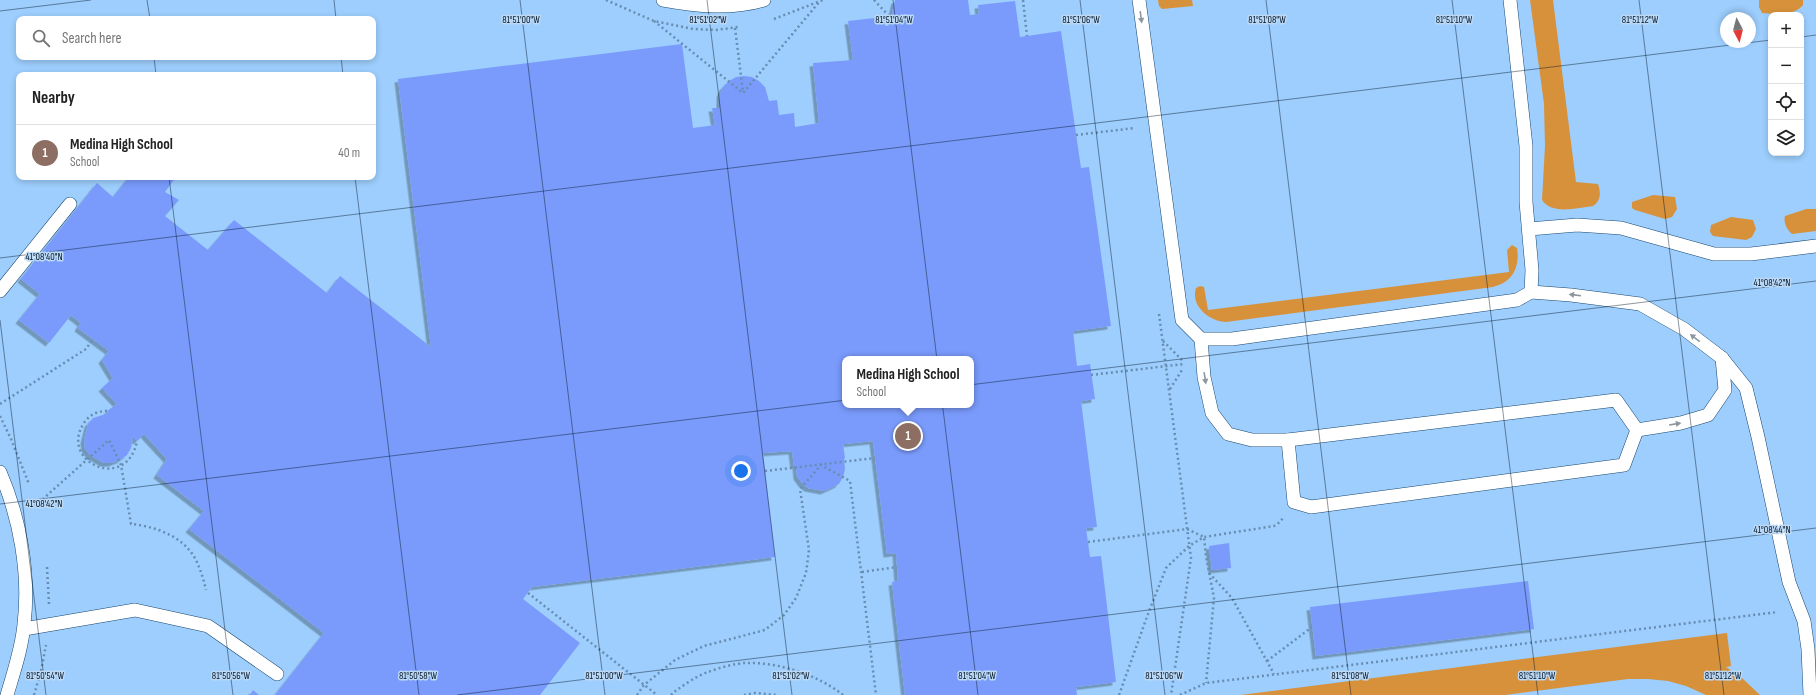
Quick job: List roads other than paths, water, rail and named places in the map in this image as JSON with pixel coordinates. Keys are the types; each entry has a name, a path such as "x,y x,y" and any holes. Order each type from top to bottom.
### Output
{"lane":[{"path":"663,0 690,5 727,6 764,0"},
{"path":"1139,0 1182,320 1202,339 1204,377 1212,413 1228,434 1252,440 1288,440 1616,400 1636,430"},
{"path":"1510,0 1526,146 1526,202 1532,270 1531,292"},
{"path":"0,291 70,204"},
{"path":"1529,229 1577,225 1621,228 1714,254 1751,254 1816,246"},
{"path":"1202,339 1232,339 1517,300 1531,292 1571,295 1640,304 1684,329 1722,358 1746,388 1789,582 1804,621 1807,642 1810,695"},
{"path":"1636,430 1681,423 1708,415 1725,390 1722,358"},
{"path":"1288,440 1294,502 1311,507 1624,465 1636,430"},
{"path":"0,472 16,520 26,577 24,629 20,653 8,695"},
{"path":"24,629 135,610 208,626 277,674"}],"place":[{"name":"Medina High School","path":"908,436"}]}
